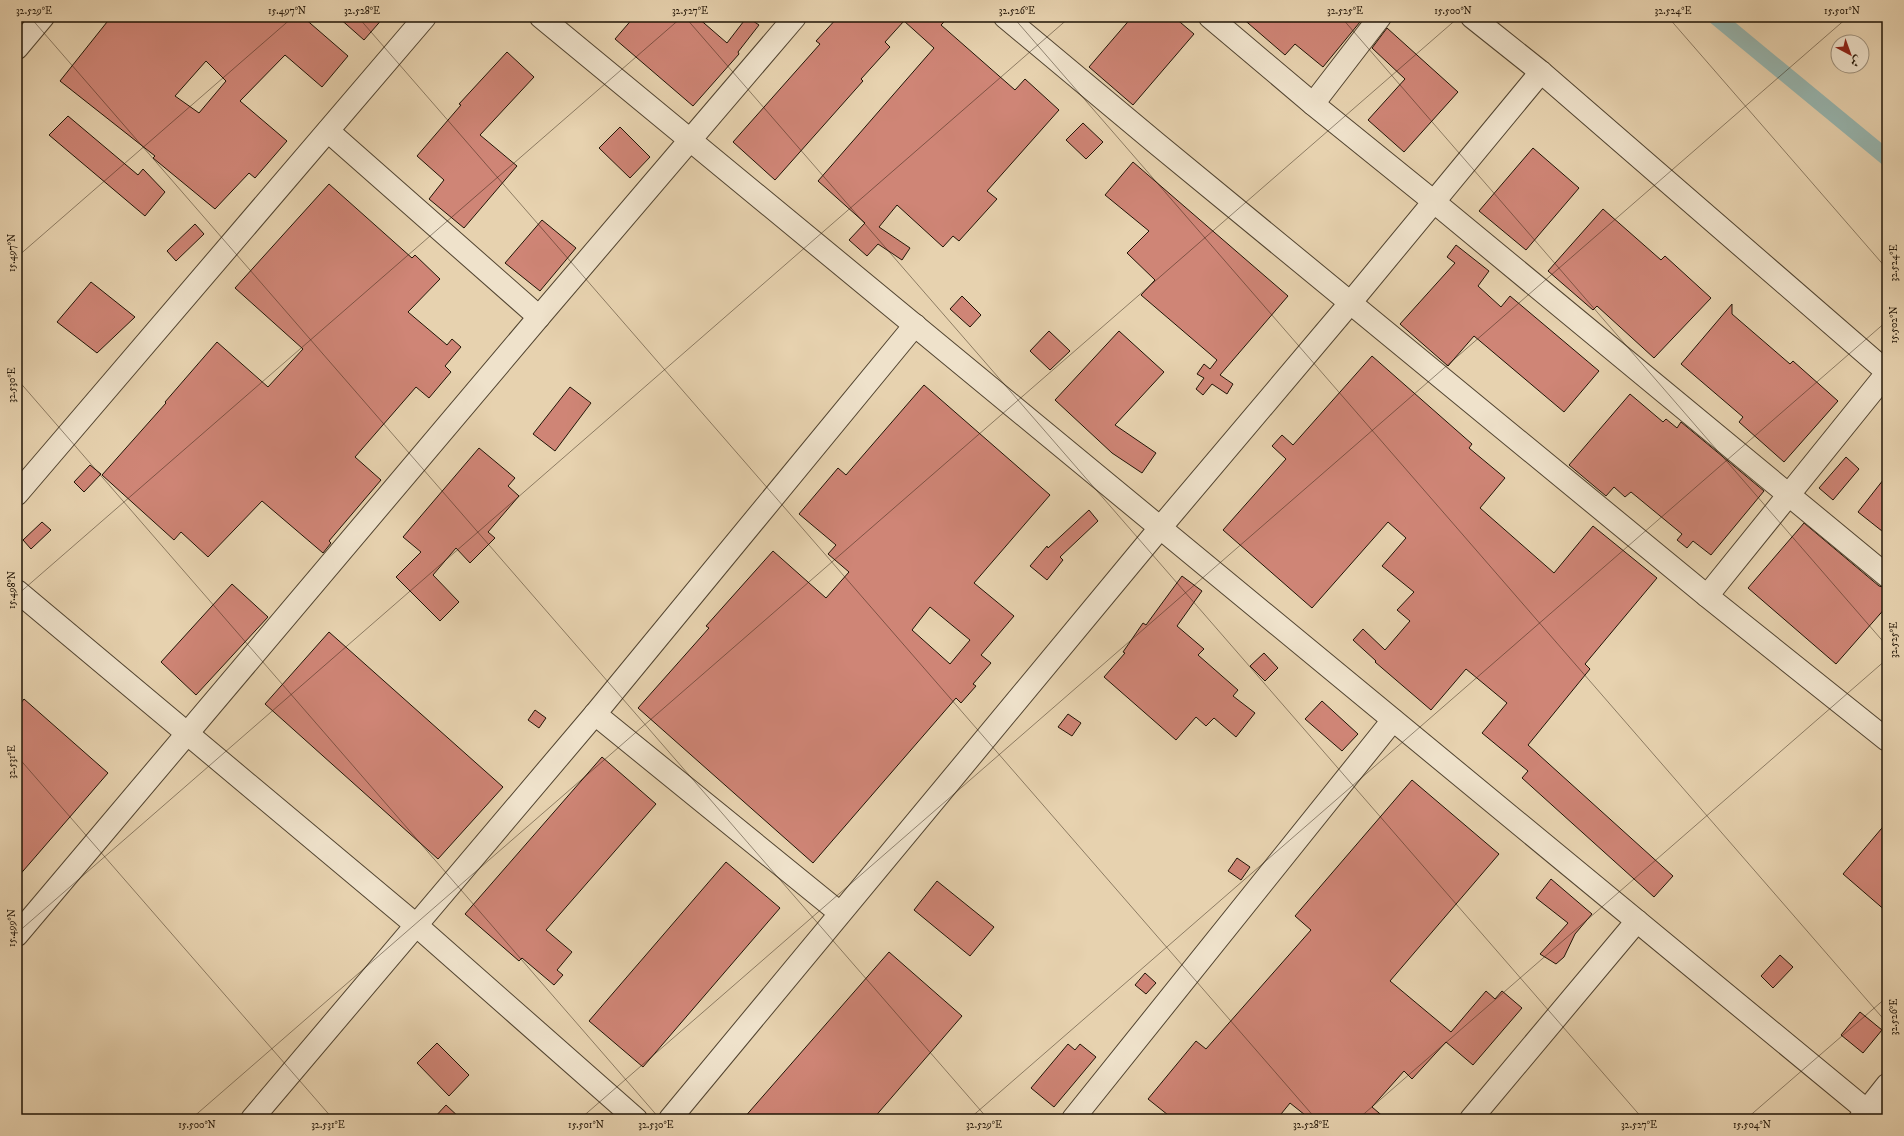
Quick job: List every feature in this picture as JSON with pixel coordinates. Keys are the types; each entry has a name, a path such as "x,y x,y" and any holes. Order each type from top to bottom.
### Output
{"street":[{"path":"17,48 43,17"},
{"path":"17,494 425,17"},
{"path":"541,17 1637,921 1868,1116 1887,1085"},
{"path":"17,935 539,317 795,17"},
{"path":"1005,17 1707,596 1887,740"},
{"path":"1210,17 1313,104 1433,201 1887,576"},
{"path":"1313,104 1380,17"},
{"path":"1472,17 1541,72 1887,373 1707,596"},
{"path":"670,1119 1160,528 1351,302 1541,72"},
{"path":"328,131 539,317"},
{"path":"252,1119 595,714 915,325"},
{"path":"17,591 188,732 416,925 636,1119"},
{"path":"595,714 840,913"},
{"path":"1074,1119 1393,720"},
{"path":"1471,1119 1637,921"}],"building":[{"path":"111,17 303,17 348,56 322,87 285,55 240,101 287,141 255,178 249,173 215,209 153,158 155,156 60,81","holes":["206,61 226,81 199,113 175,96"]},
{"path":"338,17 384,17 364,40"},
{"path":"634,17 697,17 727,43 747,17 759,25 738,52 739,54 693,106 615,39"},
{"path":"838,17 949,17 941,25 1015,90 1025,79 1059,110 987,191 997,199 959,241 953,236 943,247 897,205 879,227 910,248 902,260 878,244 867,256 849,240 865,223 818,181 934,48 904,21 885,42 890,47 861,79 863,81 775,180 733,142 820,44 816,41"},
{"path":"1132,17 1174,17 1194,34 1133,105 1089,67"},
{"path":"1241,17 1354,17 1360,22 1323,67 1295,44 1285,55"},
{"path":"1387,28 1458,92 1404,152 1368,120 1405,79 1372,48"},
{"path":"507,52 534,77 480,135 517,166 464,228 429,199 444,180 417,156 461,105 459,104"},
{"path":"68,116 138,175 143,169 165,192 145,216 49,135"},
{"path":"1083,123 1103,142 1086,159 1066,140"},
{"path":"620,127 650,157 630,178 599,148"},
{"path":"1533,148 1579,188 1526,250 1479,211"},
{"path":"1133,162 1288,296 1220,375 1233,384 1227,394 1212,384 1203,395 1196,389 1204,378 1197,374 1204,364 1210,369 1217,360 1141,295 1155,280 1127,253 1149,231 1105,195"},
{"path":"329,184 412,258 415,255 440,279 408,312 447,345 452,339 461,347 445,366 451,372 429,398 416,387 355,457 381,480 329,541 331,543 323,553 262,501 208,557 181,532 174,540 102,475 166,403 165,402 217,342 268,387 303,349 235,288"},
{"path":"1603,209 1661,260 1665,256 1711,298 1654,358 1597,306 1593,310 1548,271"},
{"path":"542,220 576,248 540,291 505,263"},
{"path":"195,224 204,234 176,261 167,251"},
{"path":"1456,245 1489,271 1478,286 1501,307 1510,296 1599,371 1564,412 1474,336 1448,366 1400,324 1455,263 1447,257"},
{"path":"91,282 135,317 97,353 57,322"},
{"path":"962,296 981,315 970,327 950,309"},
{"path":"1732,304 1732,314 1790,364 1793,361 1838,401 1784,462 1739,422 1743,417 1681,364"},
{"path":"1049,331 1070,351 1050,370 1030,351"},
{"path":"1119,331 1164,372 1115,425 1156,453 1142,473 1112,453 1055,400"},
{"path":"1372,356 1472,444 1469,448 1505,478 1480,508 1554,573 1593,526 1657,578 1585,664 1590,669 1528,745 1673,876 1654,897 1522,778 1528,771 1482,733 1507,703 1466,669 1431,710 1375,662 1376,661 1353,640 1363,629 1385,650 1410,621 1397,610 1414,592 1382,566 1406,538 1388,522 1312,608 1223,530 1286,459 1272,446 1282,435 1293,445"},
{"path":"924,385 1050,495 974,583 1014,616 981,655 991,663 973,684 976,686 961,703 956,698 813,863 638,708 709,628 706,626 773,551 826,598 849,572 828,554 836,545 799,514 838,468 846,475","holes":["930,607 970,640 950,664 912,630"]},
{"path":"570,387 591,403 555,451 533,434"},
{"path":"1630,394 1663,422 1666,419 1677,428 1681,422 1764,491 1711,555 1693,541 1687,548 1677,540 1682,534 1631,492 1625,497 1614,487 1606,496 1569,465"},
{"path":"479,448 515,478 508,486 519,496 488,532 495,538 470,563 456,548 433,575 459,602 440,621 396,577 421,552 403,537"},
{"path":"1846,457 1859,469 1833,500 1819,488"},
{"path":"90,465 101,474 84,492 74,482"},
{"path":"1887,475 1887,535 1858,512"},
{"path":"1089,510 1098,521 1060,557 1063,560 1047,580 1030,566 1047,546 1048,548"},
{"path":"42,522 51,530 31,549 23,540"},
{"path":"1804,523 1879,586 1887,588 1887,606 1836,664 1748,588"},
{"path":"1182,576 1202,591 1177,626 1204,649 1198,655 1238,690 1233,696 1255,713 1236,737 1214,718 1206,726 1196,717 1176,740 1104,677 1125,653 1123,652 1143,623 1146,625"},
{"path":"232,584 268,617 196,695 161,662"},
{"path":"329,632 503,787 438,859 265,704"},
{"path":"1264,653 1278,668 1265,681 1250,666"},
{"path":"24,699 108,773 17,878 17,708"},
{"path":"1322,701 1358,734 1342,751 1305,719"},
{"path":"535,710 546,718 539,728 528,720"},
{"path":"1068,714 1081,723 1072,736 1058,727"},
{"path":"602,757 656,804 546,930 572,952 557,970 563,975 554,985 522,958 519,961 465,914"},
{"path":"1412,780 1499,854 1390,981 1451,1032 1486,991 1495,999 1502,991 1522,1008 1473,1065 1446,1042 1412,1079 1404,1071 1372,1107 1386,1119 1310,1119 1290,1103 1277,1119 1173,1119 1148,1099 1196,1041 1206,1049 1311,930 1295,916"},
{"path":"1887,822 1887,912 1843,874"},
{"path":"1237,858 1250,867 1241,880 1228,871"},
{"path":"726,862 780,908 643,1067 589,1021"},
{"path":"1551,879 1592,914 1575,934 1564,957 1556,964 1540,954 1568,923 1536,898"},
{"path":"937,881 994,927 970,956 914,910"},
{"path":"889,952 962,1016 873,1119 743,1119"},
{"path":"1780,955 1793,967 1773,988 1761,976"},
{"path":"1145,973 1156,983 1146,994 1135,985"},
{"path":"1860,1012 1882,1030 1863,1053 1841,1035"},
{"path":"437,1043 469,1075 449,1096 417,1063"},
{"path":"1068,1044 1075,1050 1080,1044 1096,1057 1054,1107 1031,1088"},
{"path":"446,1105 461,1119 433,1119"}],"waterway":[{"path":"1716,17 1887,158"}]}
